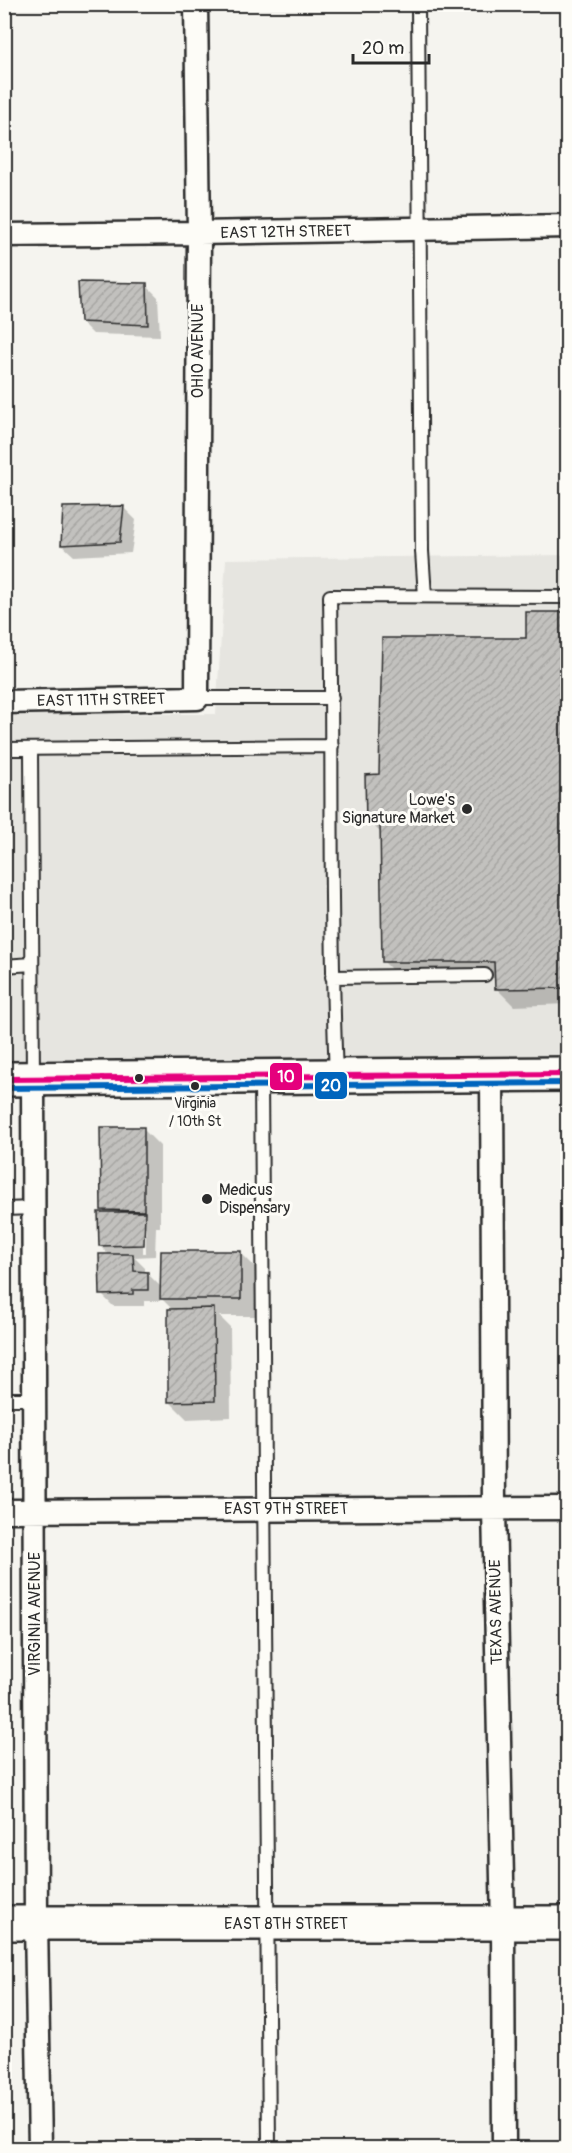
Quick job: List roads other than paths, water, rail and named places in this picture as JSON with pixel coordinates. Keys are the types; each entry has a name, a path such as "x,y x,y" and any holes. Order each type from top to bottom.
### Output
{"main road":[{"path":"19,1079 567,1074"},
{"name":"EAST 8TH STREET","path":"20,1923 567,1923"}],"street":[{"name":"OHIO AVENUE","path":"196,4 199,233 197,699"},
{"name":"EAST 12TH STREET","path":"4,235 567,226"},
{"name":"EAST 11TH STREET","path":"4,702 197,699"},
{"name":"TEXAS AVENUE","path":"492,1075 494,1509 503,1924 504,2148"},
{"name":"VIRGINIA AVENUE","path":"19,1079 34,1208 35,1399 35,1510 20,1923 40,2148"},
{"name":"EAST 9TH STREET","path":"4,1511 567,1508"}],"lane":[{"path":"418,4 422,551 425,596"},
{"path":"336,1076 332,978 330,596 567,597"},
{"path":"197,699 332,698"},
{"path":"4,749 332,746"},
{"path":"19,1079 32,964 31,749"},
{"path":"4,966 32,964"},
{"path":"332,978 485,975"},
{"path":"261,1077 269,2148"},
{"path":"4,1209 34,1208"},
{"path":"4,1399 35,1399"}],"place":[{"name":"Lowe's Signature Market","path":"467,809"},
{"name":"Virginia / 10th St","path":"195,1086"},
{"name":"Medicus Dispensary","path":"207,1199"}]}
